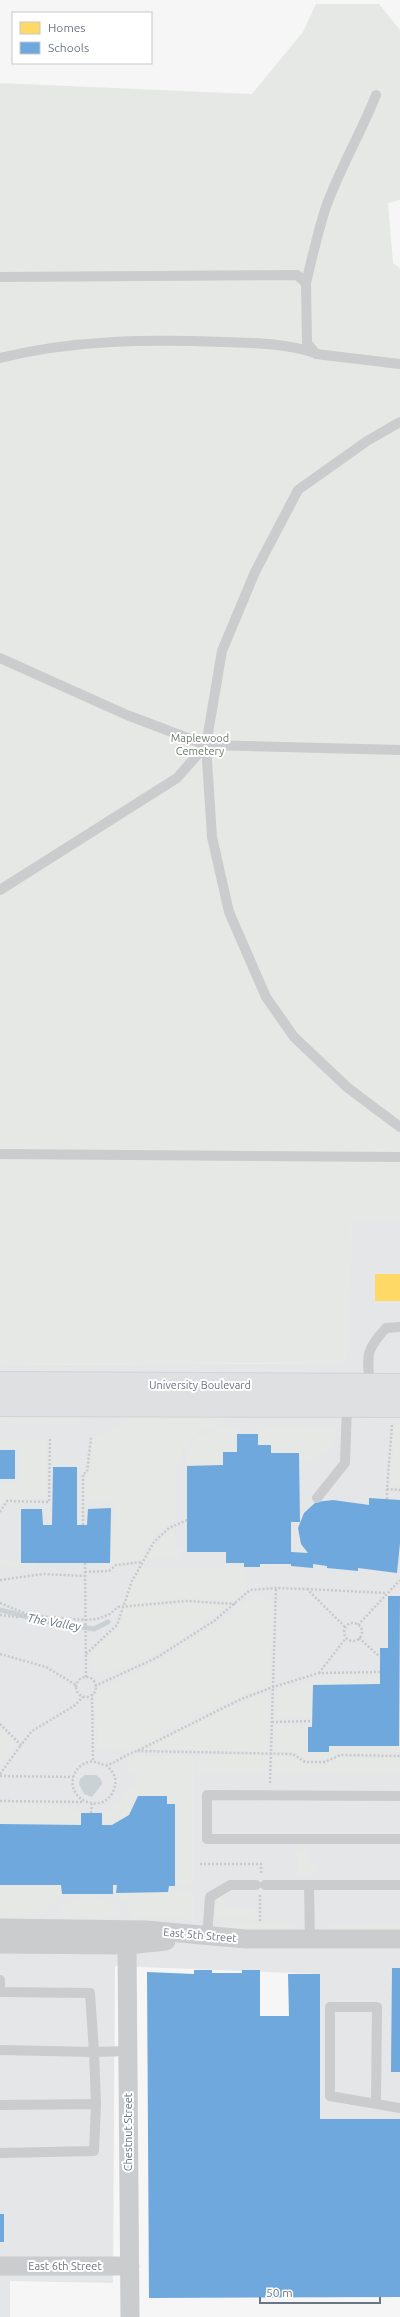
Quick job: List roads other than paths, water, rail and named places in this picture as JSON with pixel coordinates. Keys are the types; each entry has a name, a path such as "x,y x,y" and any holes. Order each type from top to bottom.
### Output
{"main road":[{"name":"University Boulevard","path":"0,1383 371,1395 396,1412"},
{"name":"University Boulevard","path":"0,1405 347,1406 371,1395 400,1385"}],"street":[{"name":"East 5th Street","path":"0,1928 146,1930 246,1939 400,1939"},
{"path":"0,1944 127,1946 206,1936"},
{"name":"Chestnut Street","path":"127,1946 130,2317"},
{"name":"East 6th Street","path":"0,2266 130,2266"}],"lane":[{"path":"316,354 306,343 306,284 326,208 343,165 362,130 376,95"},
{"path":"0,277 297,275 306,284"},
{"path":"0,358 32,350 95,343 158,340 264,343 297,347 316,354 400,364"},
{"path":"400,422 367,441 298,490 255,572 222,651 206,745 212,837 229,912 266,997 294,1037 348,1088 400,1127"},
{"path":"0,658 126,715 206,745 400,750"},
{"path":"0,890 177,778 206,745"},
{"path":"0,1154 400,1157"},
{"path":"371,1395 368,1362 370,1345 386,1328 400,1327"},
{"path":"317,1498 345,1463 347,1406"},
{"path":"400,1796 207,1795 207,1839 400,1839"},
{"path":"206,1936 210,1897 230,1885 400,1885"},
{"path":"309,1885 310,1939"},
{"path":"127,1946 134,1938 146,1930"},
{"path":"0,1980 0,1992 90,1993 96,2104 94,2151 1,2153"},
{"path":"376,2102 377,2007 330,2007 330,2096 376,2102 400,2108"},
{"path":"0,2050 94,2052 128,2051"},
{"path":"0,2105 96,2104"}],"waterway":[{"name":"The Valley","path":"0,1610 44,1621 94,1629 108,1622"}],"park label":[{"name":"Maplewood Cemetery","path":"200,744"}]}
